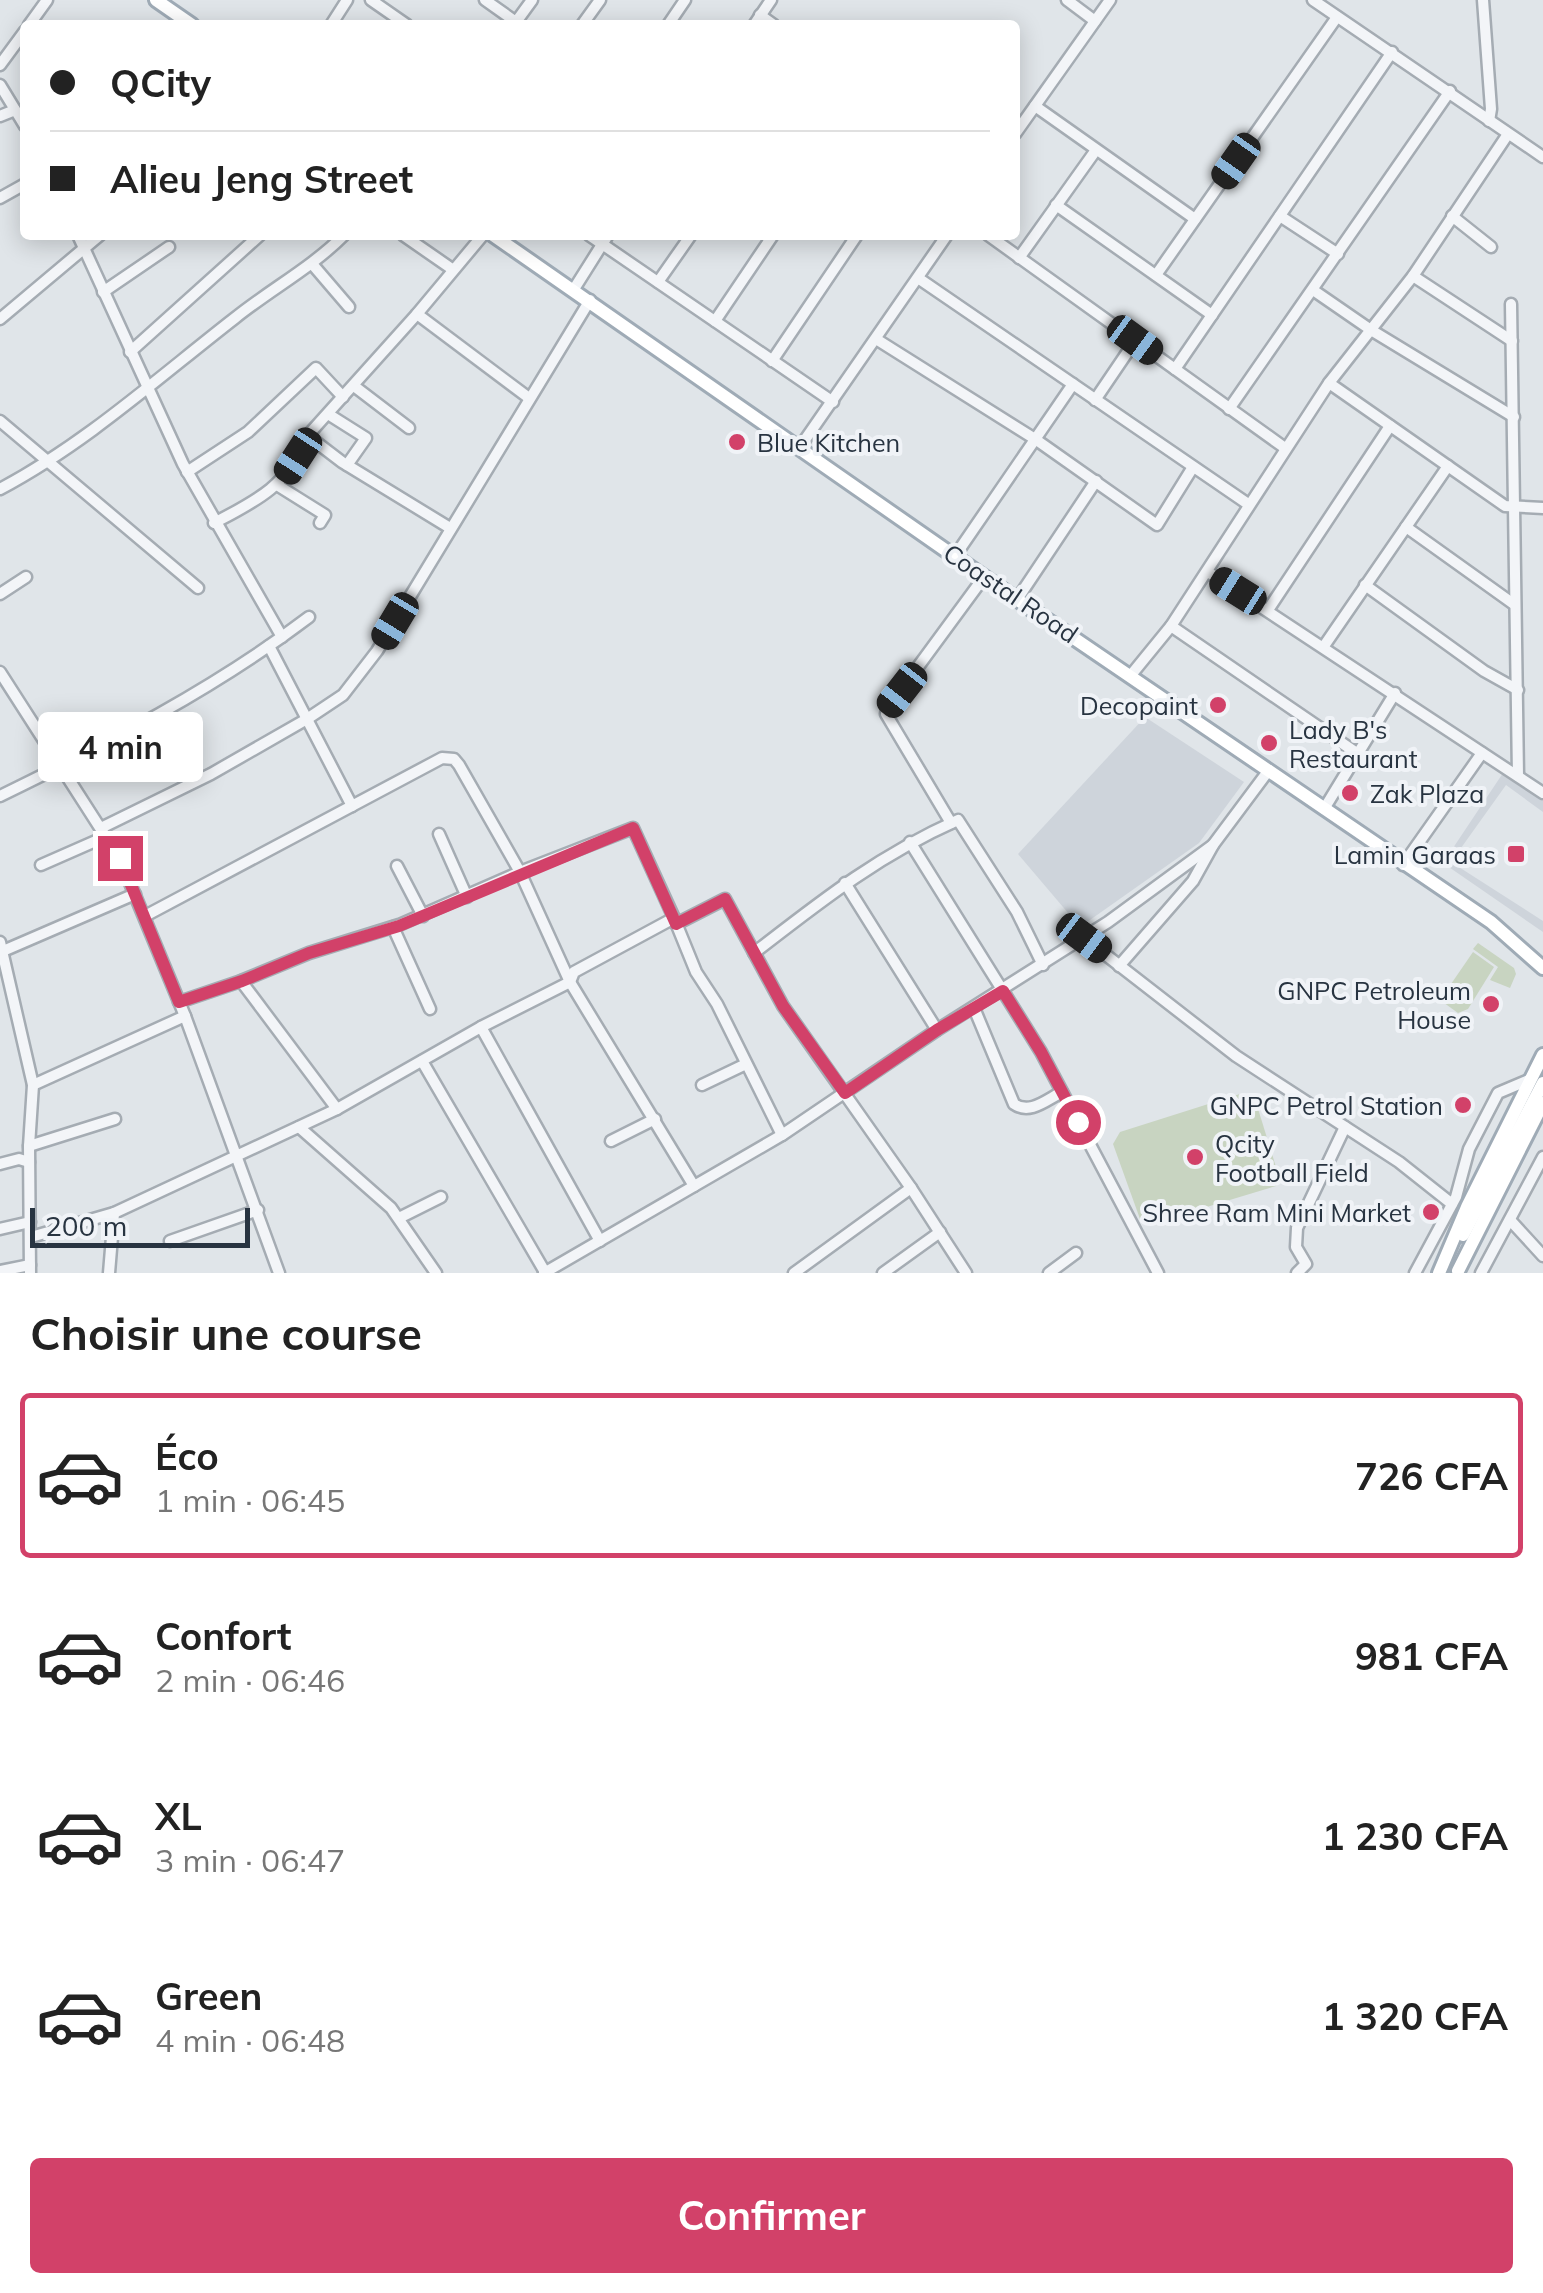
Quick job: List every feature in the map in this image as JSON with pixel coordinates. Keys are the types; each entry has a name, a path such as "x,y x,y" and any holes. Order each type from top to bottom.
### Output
{"main road":[{"path":"156,0 180,20"},
{"name":"Coastal Road","path":"500,240 1539,957"},
{"path":"1440,1273 1467,1207 1537,1081 1543,1055"},
{"path":"1457,1272 1543,1103"},
{"path":"1457,1272 1494,1215 1543,1117"}],"street":[{"path":"371,0 399,20"},
{"path":"485,0 512,20"},
{"path":"757,20 771,0"},
{"path":"1067,0 1095,21"},
{"path":"1020,127 1110,0"},
{"path":"1313,0 1543,157"},
{"path":"1484,0 1489,120"},
{"path":"1156,275 1337,17"},
{"path":"0,65 20,38"},
{"path":"1175,370 1392,52"},
{"path":"0,84 20,118"},
{"path":"1229,409 1450,92"},
{"path":"1034,106 1196,218"},
{"path":"0,116 15,110"},
{"path":"1132,675 1171,626 1285,448 1413,276 1508,134"},
{"path":"1019,258 1096,150"},
{"path":"1056,204 1212,315"},
{"path":"1280,216 1338,254"},
{"path":"1452,216 1491,248"},
{"path":"80,240 187,472 282,637"},
{"path":"1,315 95,240"},
{"path":"130,352 254,240"},
{"path":"0,489 46,461 253,303 313,265 339,240"},
{"path":"410,240 452,269"},
{"path":"214,522 246,506 276,484 298,456 301,443 478,240"},
{"path":"574,289 604,240"},
{"path":"606,240 658,282 833,402"},
{"path":"658,282 687,240"},
{"path":"715,321 771,240"},
{"path":"772,360 849,240"},
{"path":"800,447 944,240"},
{"path":"995,240 1285,448"},
{"path":"103,292 169,247"},
{"path":"313,265 348,307"},
{"path":"1413,276 1512,341"},
{"path":"918,278 1248,504"},
{"path":"1313,290 1514,417"},
{"path":"41,865 212,774 343,695 377,651 590,300"},
{"path":"1511,304 1518,776"},
{"path":"417,314 529,398"},
{"path":"876,338 1034,439 1157,525 1193,467"},
{"path":"1094,400 1135,340"},
{"path":"187,472 248,432 316,368 344,397"},
{"path":"1330,383 1505,506 1543,508"},
{"path":"955,556 1074,384"},
{"path":"354,386 409,428"},
{"path":"328,414 366,438 347,466"},
{"path":"0,421 198,588"},
{"path":"1268,610 1390,426"},
{"path":"308,436 347,466 450,528"},
{"path":"1324,646 1448,466"},
{"path":"1018,598 1096,482"},
{"path":"276,484 325,515 320,524"},
{"path":"1406,527 1516,605"},
{"path":"1208,572 1543,793"},
{"path":"951,823 886,714 984,576"},
{"path":"0,594 26,577"},
{"path":"1365,585 1518,690"},
{"path":"0,796 235,671 309,616"},
{"path":"1171,626 1358,754"},
{"path":"269,646 352,806"},
{"path":"0,672 105,832 135,894 185,1016 279,1273"},
{"path":"1324,810 1395,693"},
{"path":"1403,864 1482,752"},
{"path":"145,916 442,758 454,758 520,872 570,982 694,1186"},
{"path":"1119,966 1192,880 1269,770"},
{"path":"754,954 845,883 910,842 958,820 1017,912 1043,965"},
{"path":"179,1002 422,916 633,828 696,972 717,1004 782,1135"},
{"path":"439,834 468,897"},
{"path":"910,842 1062,1092 1158,1273"},
{"path":"422,1061 544,1273 782,1135 937,1030 1084,938 1213,846"},
{"path":"397,866 422,916"},
{"path":"845,883 937,1030"},
{"path":"0,1270 30,1269 29,1146 33,1085 2,947 135,894"},
{"path":"31,1237 114,1213 337,1109 481,1027 570,982 574,972 725,899 783,1006 966,1273"},
{"path":"393,927 430,1009"},
{"path":"1084,938 1291,1098 1399,1162 1452,1204"},
{"path":"242,981 337,1109"},
{"path":"974,1008 1014,1104 1030,1109 1062,1092"},
{"path":"33,1085 185,1016"},
{"path":"481,1027 600,1241"},
{"path":"702,1086 746,1064"},
{"path":"1415,1273 1463,1181 1469,1149 1498,1092 1537,1081"},
{"path":"29,1146 115,1119"},
{"path":"611,1141 655,1119"},
{"path":"299,1127 399,1218 436,1273"},
{"path":"1297,1273 1306,1264 1296,1246 1296,1228 1345,1127"},
{"path":"1481,1273 1543,1156"},
{"path":"0,1164 20,1159 29,1162"},
{"path":"1534,1174 1543,1185"},
{"path":"794,1273 809,1269 911,1188"},
{"path":"399,1218 441,1197"},
{"path":"170,1241 258,1210"},
{"path":"109,1273 114,1213"},
{"path":"1510,1220 1543,1256"},
{"path":"0,1229 30,1222"},
{"path":"883,1273 940,1232"},
{"path":"1048,1273 1076,1252"}],"shaded area":[{"path":"1145,717 1244,782 1199,843 1080,927 1018,854"},
{"path":"1503,773 1543,801 1543,812 1506,785 1451,862 1543,921 1543,932 1443,863"}],"green space":[{"path":"1478,943 1514,968 1516,974 1510,988 1490,980 1498,967 1473,949"},
{"path":"1473,952 1494,967 1468,1009 1458,1013 1440,1000"},
{"path":"1243,1093 1255,1099 1280,1180 1276,1186 1147,1225 1140,1219 1113,1144 1120,1132"}],"place":[{"name":"Blue Kitchen","path":"737,442"},
{"name":"Decopaint","path":"1218,705"},
{"name":"Lady B's Restaurant","path":"1269,743"},
{"name":"Zak Plaza","path":"1350,793"},
{"name":"Lamin Garaas","path":"1516,854"},
{"name":"GNPC Petroleum House","path":"1491,1004"},
{"name":"GNPC Petrol Station","path":"1463,1105"},
{"name":"Qcity Football Field","path":"1195,1157"},
{"name":"Shree Ram Mini Market","path":"1431,1212"}],"route":[{"path":"120,858 179,1002 309,953 399,926 520,872 633,828 676,924 725,899 783,1006 845,1093 937,1030 1003,991 1078,1122"}]}
